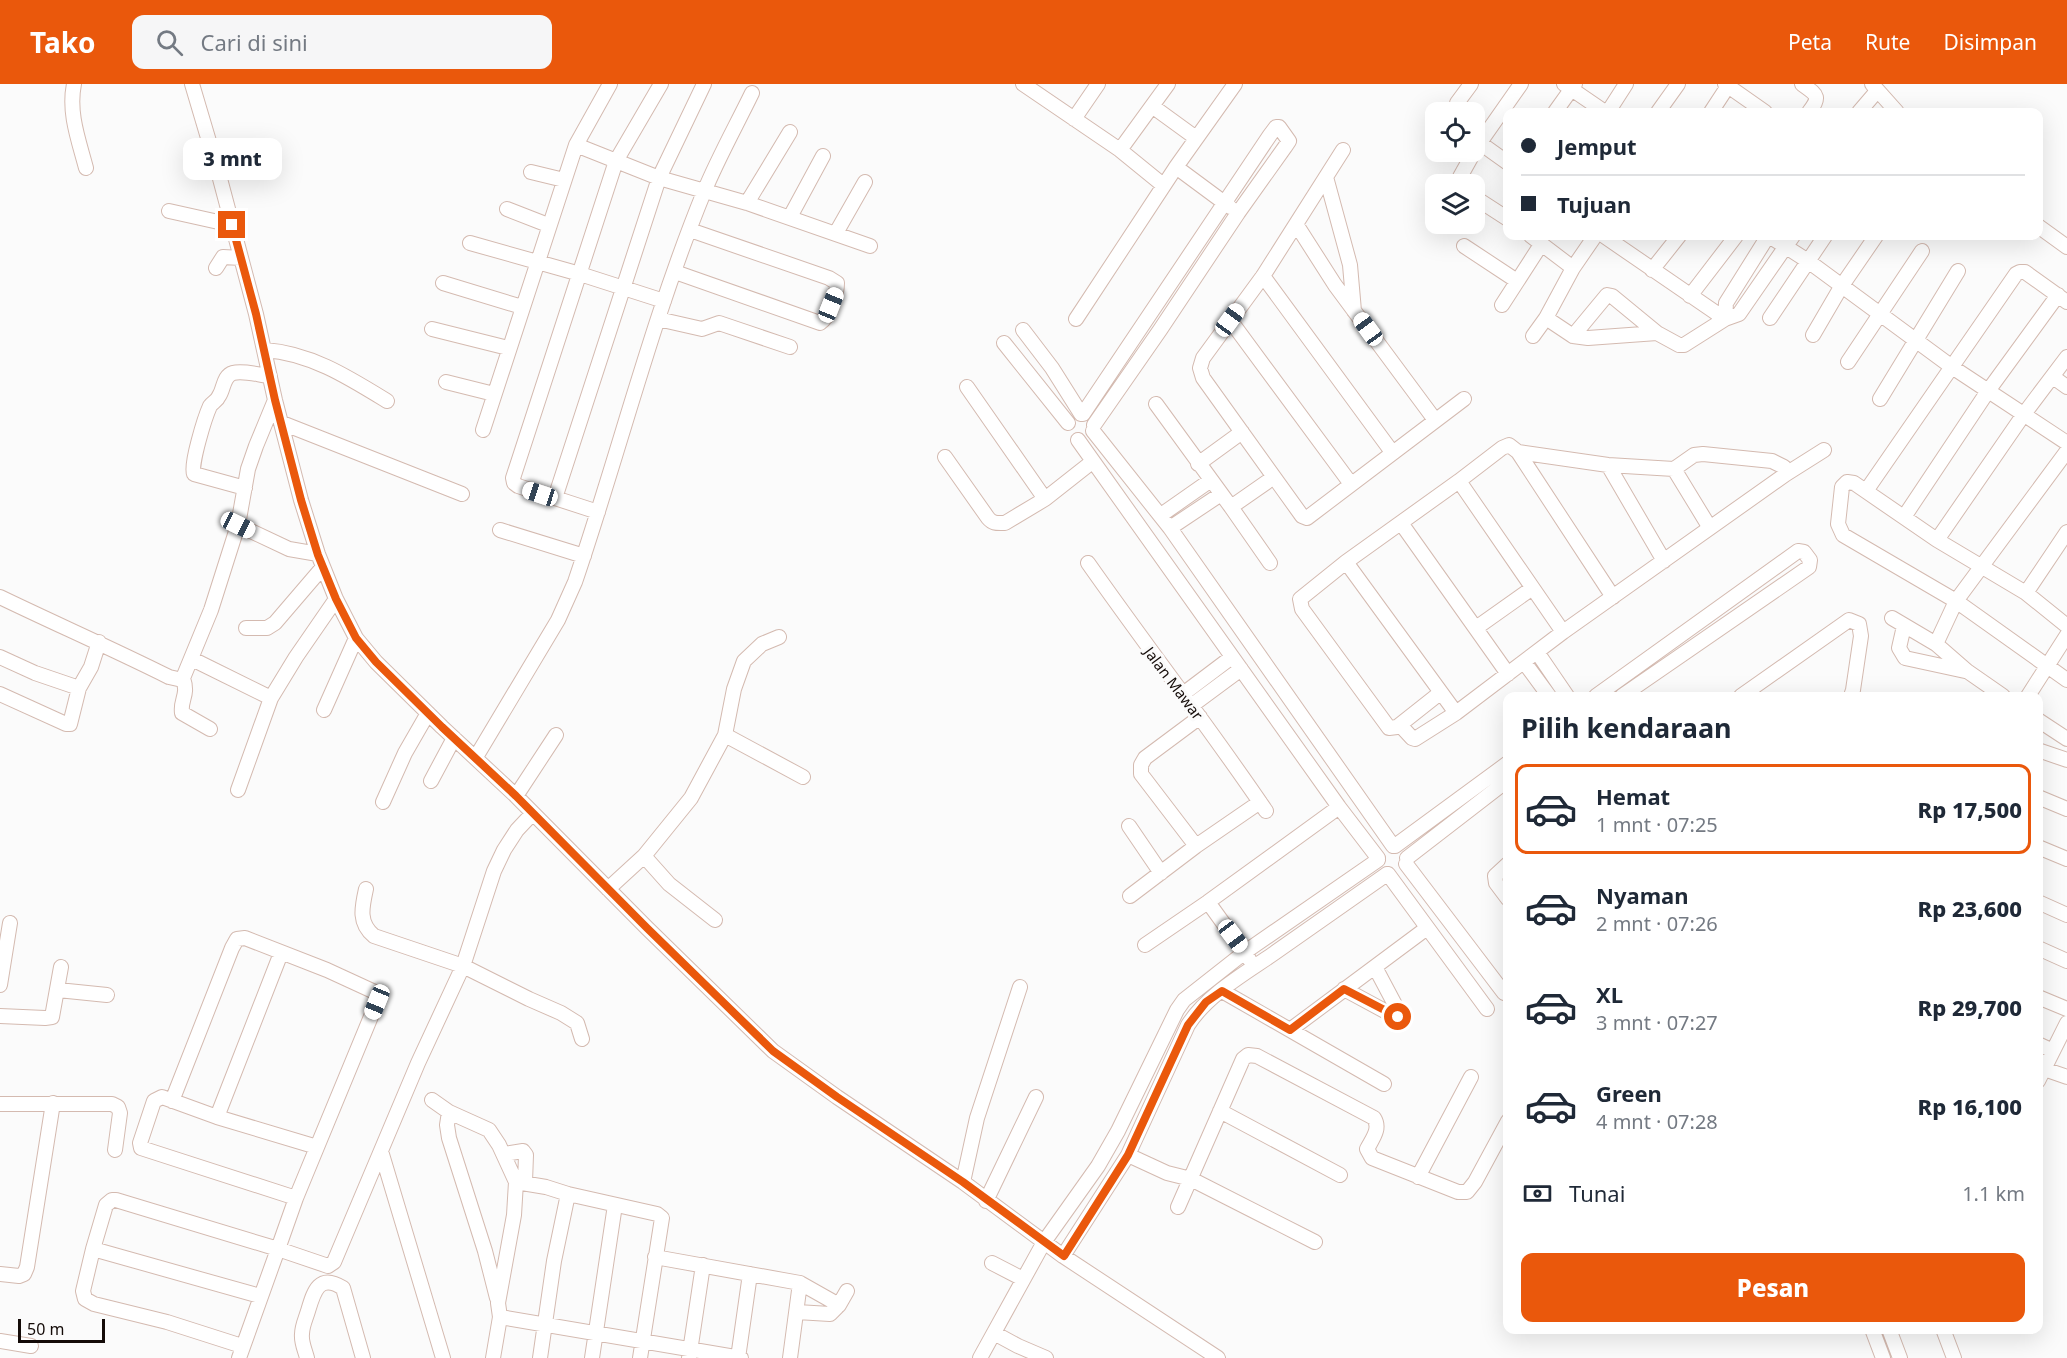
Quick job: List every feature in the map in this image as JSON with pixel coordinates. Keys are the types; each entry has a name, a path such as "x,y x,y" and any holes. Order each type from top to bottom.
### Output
{"street":[{"path":"74,84 71,98 72,114 86,168"},
{"path":"192,84 241,258 301,500 320,561 356,638 376,662 516,796 773,1051 963,1182 1064,1256 1218,1358"},
{"path":"483,430 548,225 576,145 610,84"},
{"path":"598,512 518,486 514,483 513,478 616,161 661,84"},
{"path":"555,498 659,178 704,84"},
{"path":"1074,119 1098,84"},
{"path":"1120,150 1168,84"},
{"path":"1076,319 1163,185 1235,84"},
{"path":"1458,102 1471,84"},
{"path":"1504,108 1521,84"},
{"path":"1609,108 1626,84"},
{"path":"1661,108 1678,84"},
{"path":"1802,84 1817,97 1817,102 1812,108"},
{"path":"1713,108 1727,85 1759,108"},
{"path":"1029,86 1120,150 1163,185"},
{"path":"1557,108 1570,86 1600,108"},
{"path":"1862,108 1875,87 1889,108"},
{"path":"476,757 558,620 576,582 664,301 705,190 752,93"},
{"path":"1152,106 1196,138"},
{"path":"1485,135 1503,110"},
{"path":"1068,423 1075,415 1082,414 1270,135 1279,127 1289,141 1087,438 1078,440"},
{"path":"747,203 790,132"},
{"path":"576,145 659,178 747,203 870,246"},
{"path":"1343,150 1263,276 1203,358 1200,368 1203,378 1302,516 1307,518 1464,399"},
{"path":"1485,152 1503,161"},
{"path":"790,217 823,156"},
{"path":"1176,167 1238,213"},
{"path":"531,172 564,180"},
{"path":"1326,177 1350,265 1354,311"},
{"path":"836,233 865,182"},
{"path":"1485,204 1503,216"},
{"path":"507,209 548,225"},
{"path":"169,211 232,225"},
{"path":"1296,224 1335,285 1435,420"},
{"path":"675,272 820,323 825,319 836,290 837,283 829,278 690,230"},
{"path":"2043,230 2067,247"},
{"path":"1502,305 1517,281 1536,240"},
{"path":"1537,240 1573,268"},
{"path":"1533,336 1592,240"},
{"path":"1619,240 1652,270 1725,319"},
{"path":"1652,270 1676,240"},
{"path":"1690,296 1733,240"},
{"path":"1725,319 1726,303 1766,240"},
{"path":"1770,318 1822,240"},
{"path":"1813,335 1841,286 1873,240"},
{"path":"1573,336 1607,295 1612,296 1657,333 1679,345 1684,345 1725,319 1739,314 1790,241 1808,261 1879,315 2067,443"},
{"path":"470,243 580,274 664,301"},
{"path":"1464,246 1517,281"},
{"path":"1848,362 1922,251"},
{"path":"216,268 223,258 241,258"},
{"path":"1880,399 1958,272"},
{"path":"1866,491 2016,274 2025,272 2062,299 1988,391 1904,517"},
{"path":"1263,276 1392,452"},
{"path":"443,283 522,308"},
{"path":"1546,318 1573,336 1588,338 1657,333"},
{"path":"658,319 702,329 719,323 790,347"},
{"path":"1230,320 1351,484"},
{"path":"432,329 508,348"},
{"path":"1023,330 1052,368 1082,414 1090,418 1093,428 1161,515 1394,846 1403,851 1406,861 1503,992"},
{"path":"1004,343 1068,423 1070,434 1078,440 1378,859 1380,868 1388,874 1487,1009"},
{"path":"265,350 300,355 350,378 387,401"},
{"path":"1937,540 2024,414 2067,357"},
{"path":"245,488 194,474 192,468 194,458 209,408 220,395 226,378 231,373 240,372 270,376"},
{"path":"2053,377 2067,387"},
{"path":"446,382 494,394"},
{"path":"966,387 1045,499"},
{"path":"210,729 182,713 181,708 186,694 183,678 211,610 238,525 256,446 275,400"},
{"path":"1155,404 1270,563"},
{"path":"282,423 462,494"},
{"path":"1198,464 1242,432"},
{"path":"1440,693 1400,725 1394,728 1387,726 1300,605 1302,597 1502,448 1509,445 1518,452 1613,597"},
{"path":"1400,725 1415,739 1456,713 1563,632 1786,474 1824,450"},
{"path":"1936,644 1956,602 2067,451"},
{"path":"1518,452 1608,465 1674,469 1694,455 1703,454 1772,461 1784,467 1786,474"},
{"path":"945,457 992,522 1005,523 1045,499 1092,462"},
{"path":"1608,465 1664,561"},
{"path":"1674,469 1710,528"},
{"path":"1231,507 1274,477"},
{"path":"1161,515 1211,480"},
{"path":"1459,482 1563,632"},
{"path":"2031,692 2047,666 2066,624 2026,593 1937,540 1866,491 1850,482 1842,487 1838,520 1840,532 1956,602 2047,666 2067,680"},
{"path":"1170,528 1221,494"},
{"path":"1401,523 1508,674"},
{"path":"238,525 320,561"},
{"path":"500,530 584,556"},
{"path":"2026,593 2067,532"},
{"path":"1602,692 1798,551 1804,552 1810,560 1809,567 1628,692"},
{"path":"246,628 267,628 275,623 320,561"},
{"path":"1346,562 1456,713"},
{"name":"Jalan Mawar","path":"1088,563 1263,807 1196,846"},
{"path":"1476,628 1531,588"},
{"path":"0,597 169,677 183,678"},
{"path":"238,790 271,698 336,599"},
{"path":"1760,691 1849,620 1859,624 1861,636 1852,692"},
{"path":"1967,671 1905,658 1899,648 1898,622 1936,644 1994,692"},
{"path":"609,889 644,856 691,798 725,735 734,689 744,661 762,644 779,637"},
{"path":"324,710 356,638"},
{"path":"0,694 70,724 79,688 91,667 99,642"},
{"path":"1537,652 1564,692"},
{"path":"0,657 35,673 79,688"},
{"path":"1187,700 1232,657"},
{"path":"192,659 271,698"},
{"path":"1524,662 1546,692"},
{"path":"1187,700 1241,669"},
{"path":"383,802 405,753 428,713"},
{"path":"1130,896 1196,846 1141,774 1141,765 1145,758 1200,717"},
{"path":"2043,723 2067,739"},
{"path":"516,796 556,735"},
{"path":"725,735 803,777"},
{"path":"431,781 454,738"},
{"path":"2043,752 2067,760"},
{"path":"980,1358 1044,1242 1066,1209 1077,1198 1118,1131 1184,999 1245,952 1378,859 1383,849 1394,846 1503,767"},
{"path":"1064,1256 1128,1155 1196,1012 1254,967 1388,874 1400,873 1406,861 1503,784"},
{"path":"2043,799 2067,809"},
{"path":"1145,945 1339,807"},
{"path":"172,1101 237,939 246,939 327,970 377,993 377,1002 296,1198 278,1249 260,1296 241,1352 167,1322 94,1304 85,1299 83,1291 106,1205 112,1200 278,1249 328,1266 331,1265 417,1062 463,966 494,871 517,830 533,813"},
{"path":"1129,826 1161,873"},
{"path":"2043,849 2067,860"},
{"path":"644,856 669,884 715,920"},
{"path":"1503,869 1496,876 1496,883 1503,892"},
{"path":"366,889 362,908 363,921 366,930 374,936 463,966 570,1018 577,1023 582,1039"},
{"path":"1208,902 1254,967"},
{"path":"2043,904 2067,915"},
{"path":"0,985 10,923"},
{"path":"1290,1030 1427,928"},
{"path":"2043,950 2067,961"},
{"path":"217,1117 281,953"},
{"path":"0,1016 52,1017 61,967"},
{"path":"1344,989 1394,1016 1401,1016 1376,967"},
{"path":"963,1182 977,1118 1020,987"},
{"path":"58,990 107,995"},
{"path":"1222,991 1384,1084"},
{"path":"2043,999 2067,1009"},
{"path":"2043,1071 2067,1023"},
{"path":"1160,1046 1176,1054"},
{"path":"2043,1046 2054,1051"},
{"path":"1178,1207 1243,1059 1248,1055 1374,1118 1377,1131 1367,1149 1369,1154 1379,1162 1458,1192 1467,1192 1475,1182 1503,1130"},
{"path":"2043,1075 2067,1077"},
{"path":"1418,1177 1471,1077"},
{"path":"296,1198 141,1148 140,1143 154,1101 162,1097 217,1117 317,1147"},
{"path":"986,1201 1036,1097"},
{"path":"432,1100 449,1112 489,1130 520,1182 657,1214 662,1218 640,1358"},
{"path":"0,1274 19,1276 24,1274 27,1266 53,1103"},
{"path":"0,1104 105,1103 118,1107 120,1113 115,1150"},
{"path":"1220,1111 1340,1174"},
{"path":"449,1112 447,1125 449,1138 485,1251 499,1310"},
{"path":"381,1151 443,1358"},
{"path":"493,1358 514,1215 526,1155 523,1151 504,1154"},
{"path":"1128,1155 1167,1173 1191,1179 1315,1242"},
{"path":"1098,1166 1114,1177"},
{"path":"540,1358 554,1261 568,1194"},
{"path":"1077,1198 1092,1210"},
{"path":"592,1358 615,1205"},
{"path":"93,1249 260,1296"},
{"path":"655,1257 800,1283 839,1305"},
{"path":"992,1263 1023,1279"},
{"path":"689,1354 703,1265"},
{"path":"499,1310 544,1325 642,1342 689,1354 739,1358 750,1274"},
{"path":"307,1358 302,1337 303,1328 316,1289 321,1284 329,1282 343,1288 363,1358"},
{"path":"789,1358 800,1283"},
{"path":"797,1312 830,1314 839,1305 847,1291"},
{"path":"994,1333 1046,1358"},
{"path":"1874,1334 1883,1358"},
{"path":"1891,1334 1900,1358"},
{"path":"1945,1334 1954,1358"},
{"path":"0,1341 31,1346"}],"route":[{"path":"232,225 301,500 318,555 336,599 356,638 376,662 516,796 773,1051 963,1182 1064,1256 1128,1155 1188,1025 1206,1002 1222,991 1290,1030 1344,989 1398,1017"}]}
